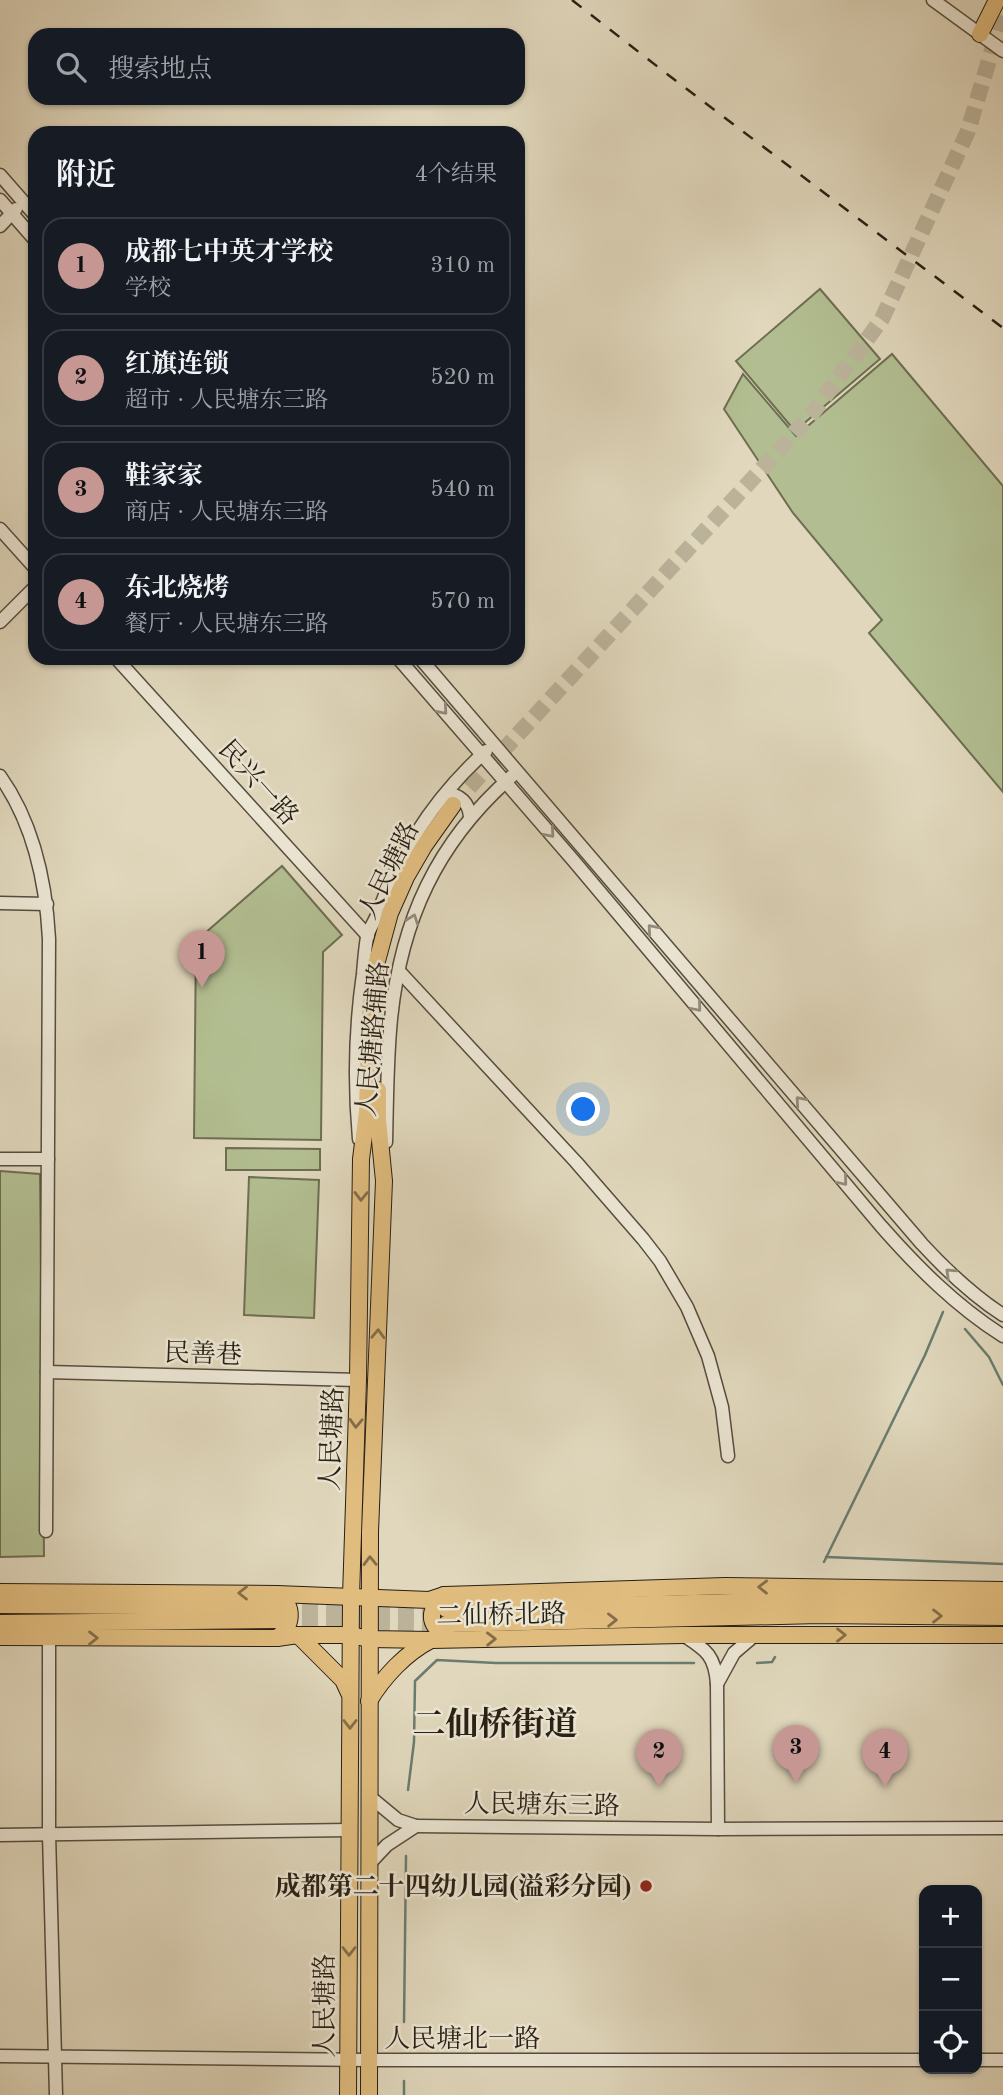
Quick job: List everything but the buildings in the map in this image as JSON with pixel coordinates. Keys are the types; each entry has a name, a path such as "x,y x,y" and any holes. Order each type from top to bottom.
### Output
{"main road":[{"path":"980,34 997,0"},
{"name":"人民塘路","path":"348,2095 351,1596 361,1159 367,1112 369,1027 374,972 390,913 406,877 437,825 458,807"},
{"name":"人民塘路","path":"369,2095 370,1532 384,1181 378,1120 379,1034 385,972 398,920 416,880 458,807"},
{"path":"447,1617 725,1586 1003,1590"},
{"path":"0,1592 278,1607"},
{"path":"0,1623 278,1607 351,1596 429,1600 447,1617 1003,1616"},
{"path":"447,1617 816,1600 1003,1603"},
{"path":"0,1605 278,1607 287,1602 290,1611 289,1623 287,1629 277,1638"},
{"name":"二仙桥北路","path":"0,1637 277,1638 298,1635 351,1635 369,1639 431,1640 447,1617 683,1635 1003,1636"},
{"path":"298,1635 343,1680 350,1697"},
{"path":"369,1701 382,1681 417,1647 431,1640"}],"street":[{"path":"933,0 1003,51"},
{"path":"0,175 28,207"},
{"path":"0,200 28,232"},
{"path":"0,226 24,202"},
{"path":"0,529 28,560"},
{"path":"0,622 28,594"},
{"name":"民兴一路","path":"122,665 368,936"},
{"path":"404,665 898,1246 944,1292 1003,1336"},
{"path":"426,665 922,1244 955,1278 1003,1315"},
{"name":"人民塘路辅路","path":"384,1181 391,1018 404,943 424,889 442,856 458,807 482,755 494,744"},
{"name":"人民塘路辅路","path":"361,1159 356,1113 356,1021 368,936 384,894 412,839 458,807 505,782 517,771"},
{"path":"0,776 25,820 37,856 47,904 46,1531"},
{"path":"0,903 47,904"},
{"path":"399,971 576,1162 660,1261 687,1307 708,1356 722,1407 728,1456"},
{"path":"0,1158 48,1159"},
{"name":"民善巷","path":"47,1372 358,1380"},
{"path":"683,1635 704,1649 713,1659 717,1684 718,1829"},
{"path":"717,1684 734,1653 755,1635"},
{"path":"49,1638 49,1835 56,2095"},
{"name":"人民塘东三路","path":"369,1796 398,1820 416,1826 1003,1828"},
{"path":"370,1863 387,1845 416,1826"},
{"path":"0,1835 349,1830"},
{"name":"人民塘北一路","path":"0,2056 370,2060 919,2060"},
{"path":"982,2060 1003,2060"}],"green space":[{"path":"820,289 880,359 795,431 736,361"},
{"path":"892,354 1003,486 1003,792 869,633 882,620 793,513 724,409 743,374 796,436"},
{"path":"282,866 342,935 323,952 321,1140 194,1138 196,941"},
{"path":"226,1148 320,1149 320,1170 226,1170"},
{"path":"0,1171 40,1174 44,1556 0,1557"},
{"path":"249,1177 319,1180 314,1318 244,1315"}],"waterway":[{"path":"824,1562 925,1355 943,1312"},
{"path":"965,1329 989,1357 1003,1385"},
{"path":"826,1557 1003,1564"},
{"path":"757,1663 772,1662 775,1657"},
{"path":"408,1790 414,1742 415,1681 437,1660 496,1663 694,1663"},
{"path":"404,2022 406,1856"},
{"path":"404,2081 404,2095"}],"tunnel":[{"path":"453,805 811,415 882,319 968,131 1003,13"},
{"path":"278,1607 446,1609"},
{"path":"278,1620 446,1624"}],"railway":[{"path":"572,0 1003,328"}],"place":[{"name":"成都七中英才学校","path":"202,988"},
{"name":"鞋家家","path":"796,1783"},
{"name":"红旗连锁","path":"659,1787"},
{"name":"东北烧烤","path":"885,1787"},
{"name":"成都第二十四幼儿园(溢彩分园)","path":"646,1886"}],"district":[{"name":"二仙桥街道","path":"495,1723"}]}
